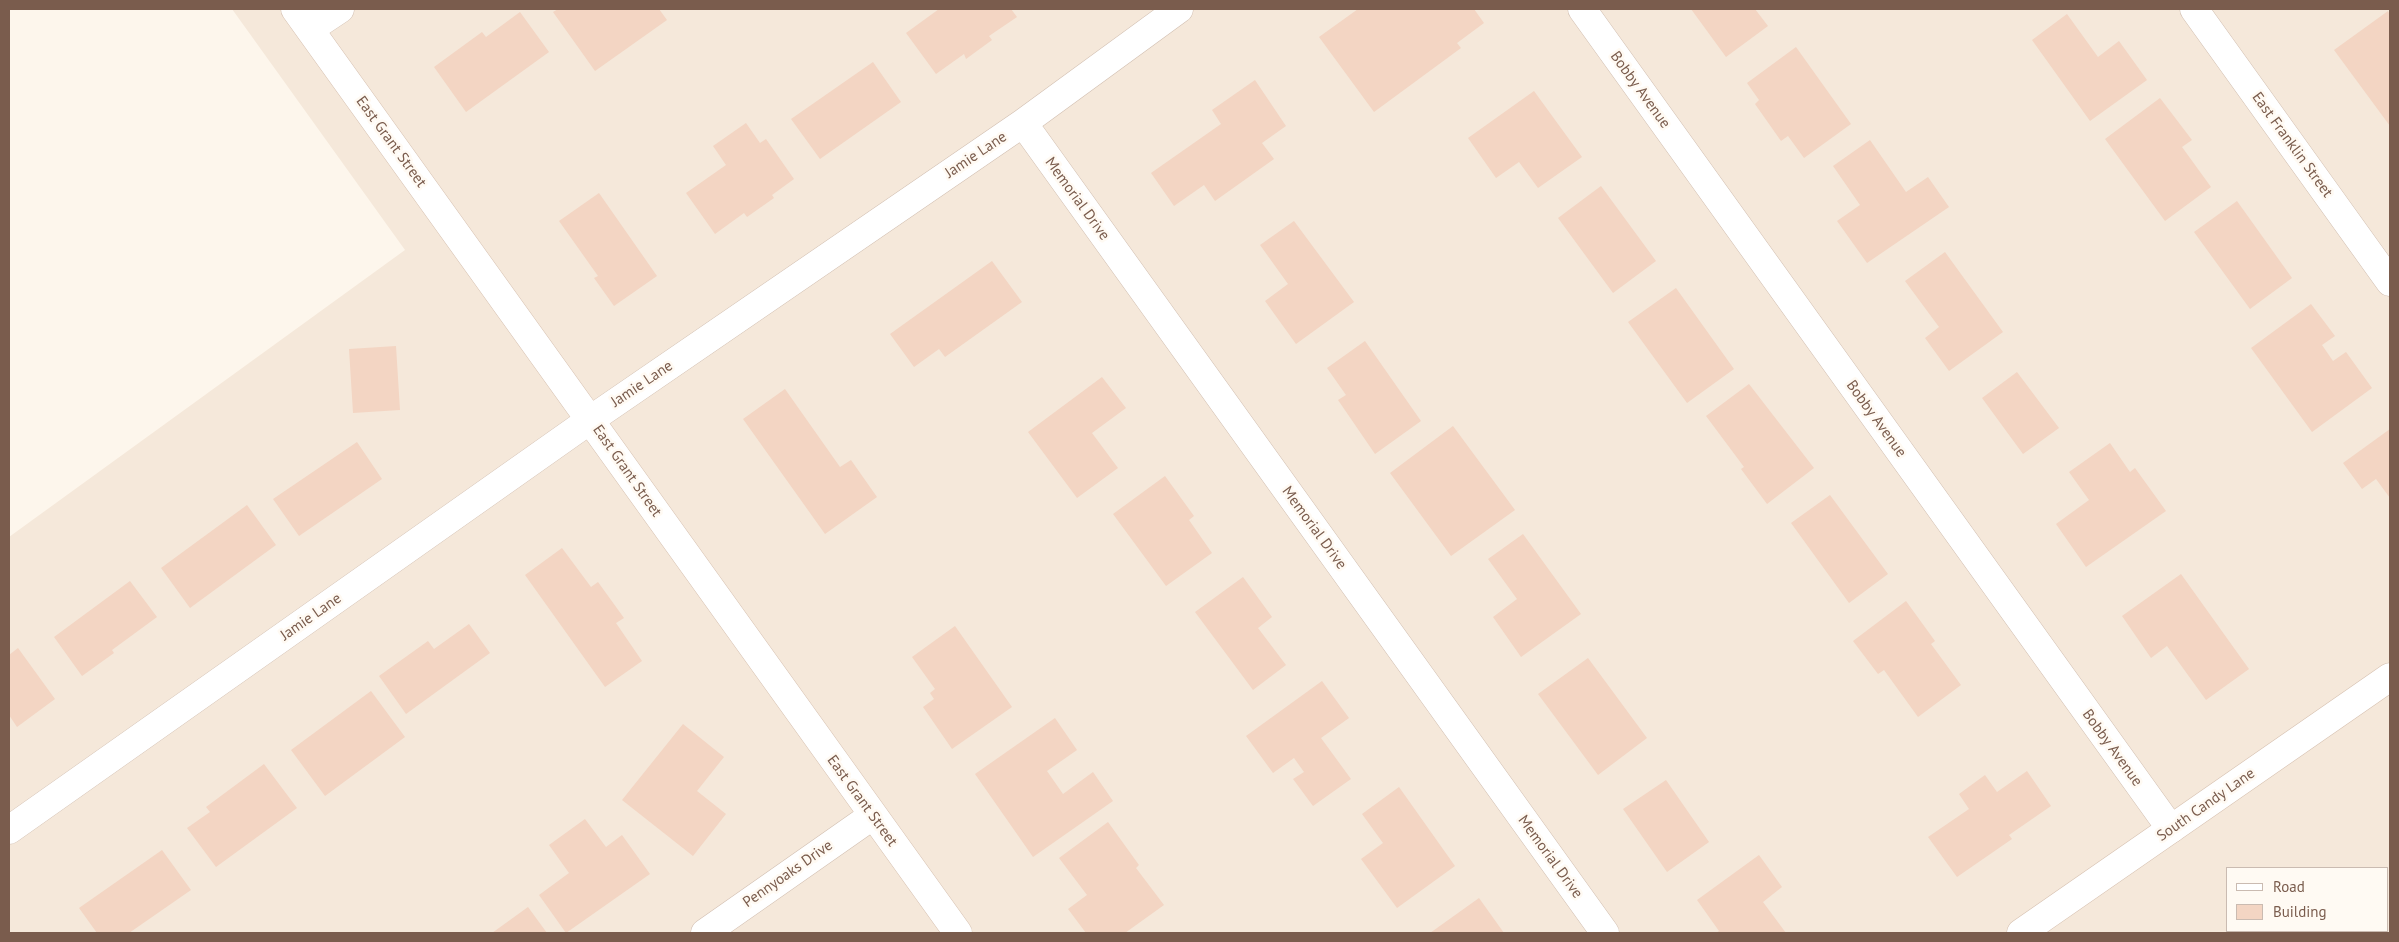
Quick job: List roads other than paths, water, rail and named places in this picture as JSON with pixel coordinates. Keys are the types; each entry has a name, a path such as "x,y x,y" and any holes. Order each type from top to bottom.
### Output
{"street":[{"path":"303,19 340,9"},
{"name":"Jamie Lane","path":"9,830 590,420 1022,122 1179,9"},
{"name":"Bobby Avenue","path":"1582,9 2171,829"},
{"name":"East Franklin Street","path":"2194,9 2390,282"},
{"name":"East Grant Street","path":"303,19 872,816 958,933"},
{"name":"Memorial Drive","path":"1022,122 1604,933"},
{"name":"South Candy Lane","path":"2021,933 2390,677"},
{"name":"Pennyoaks Drive","path":"705,933 872,816"}]}
